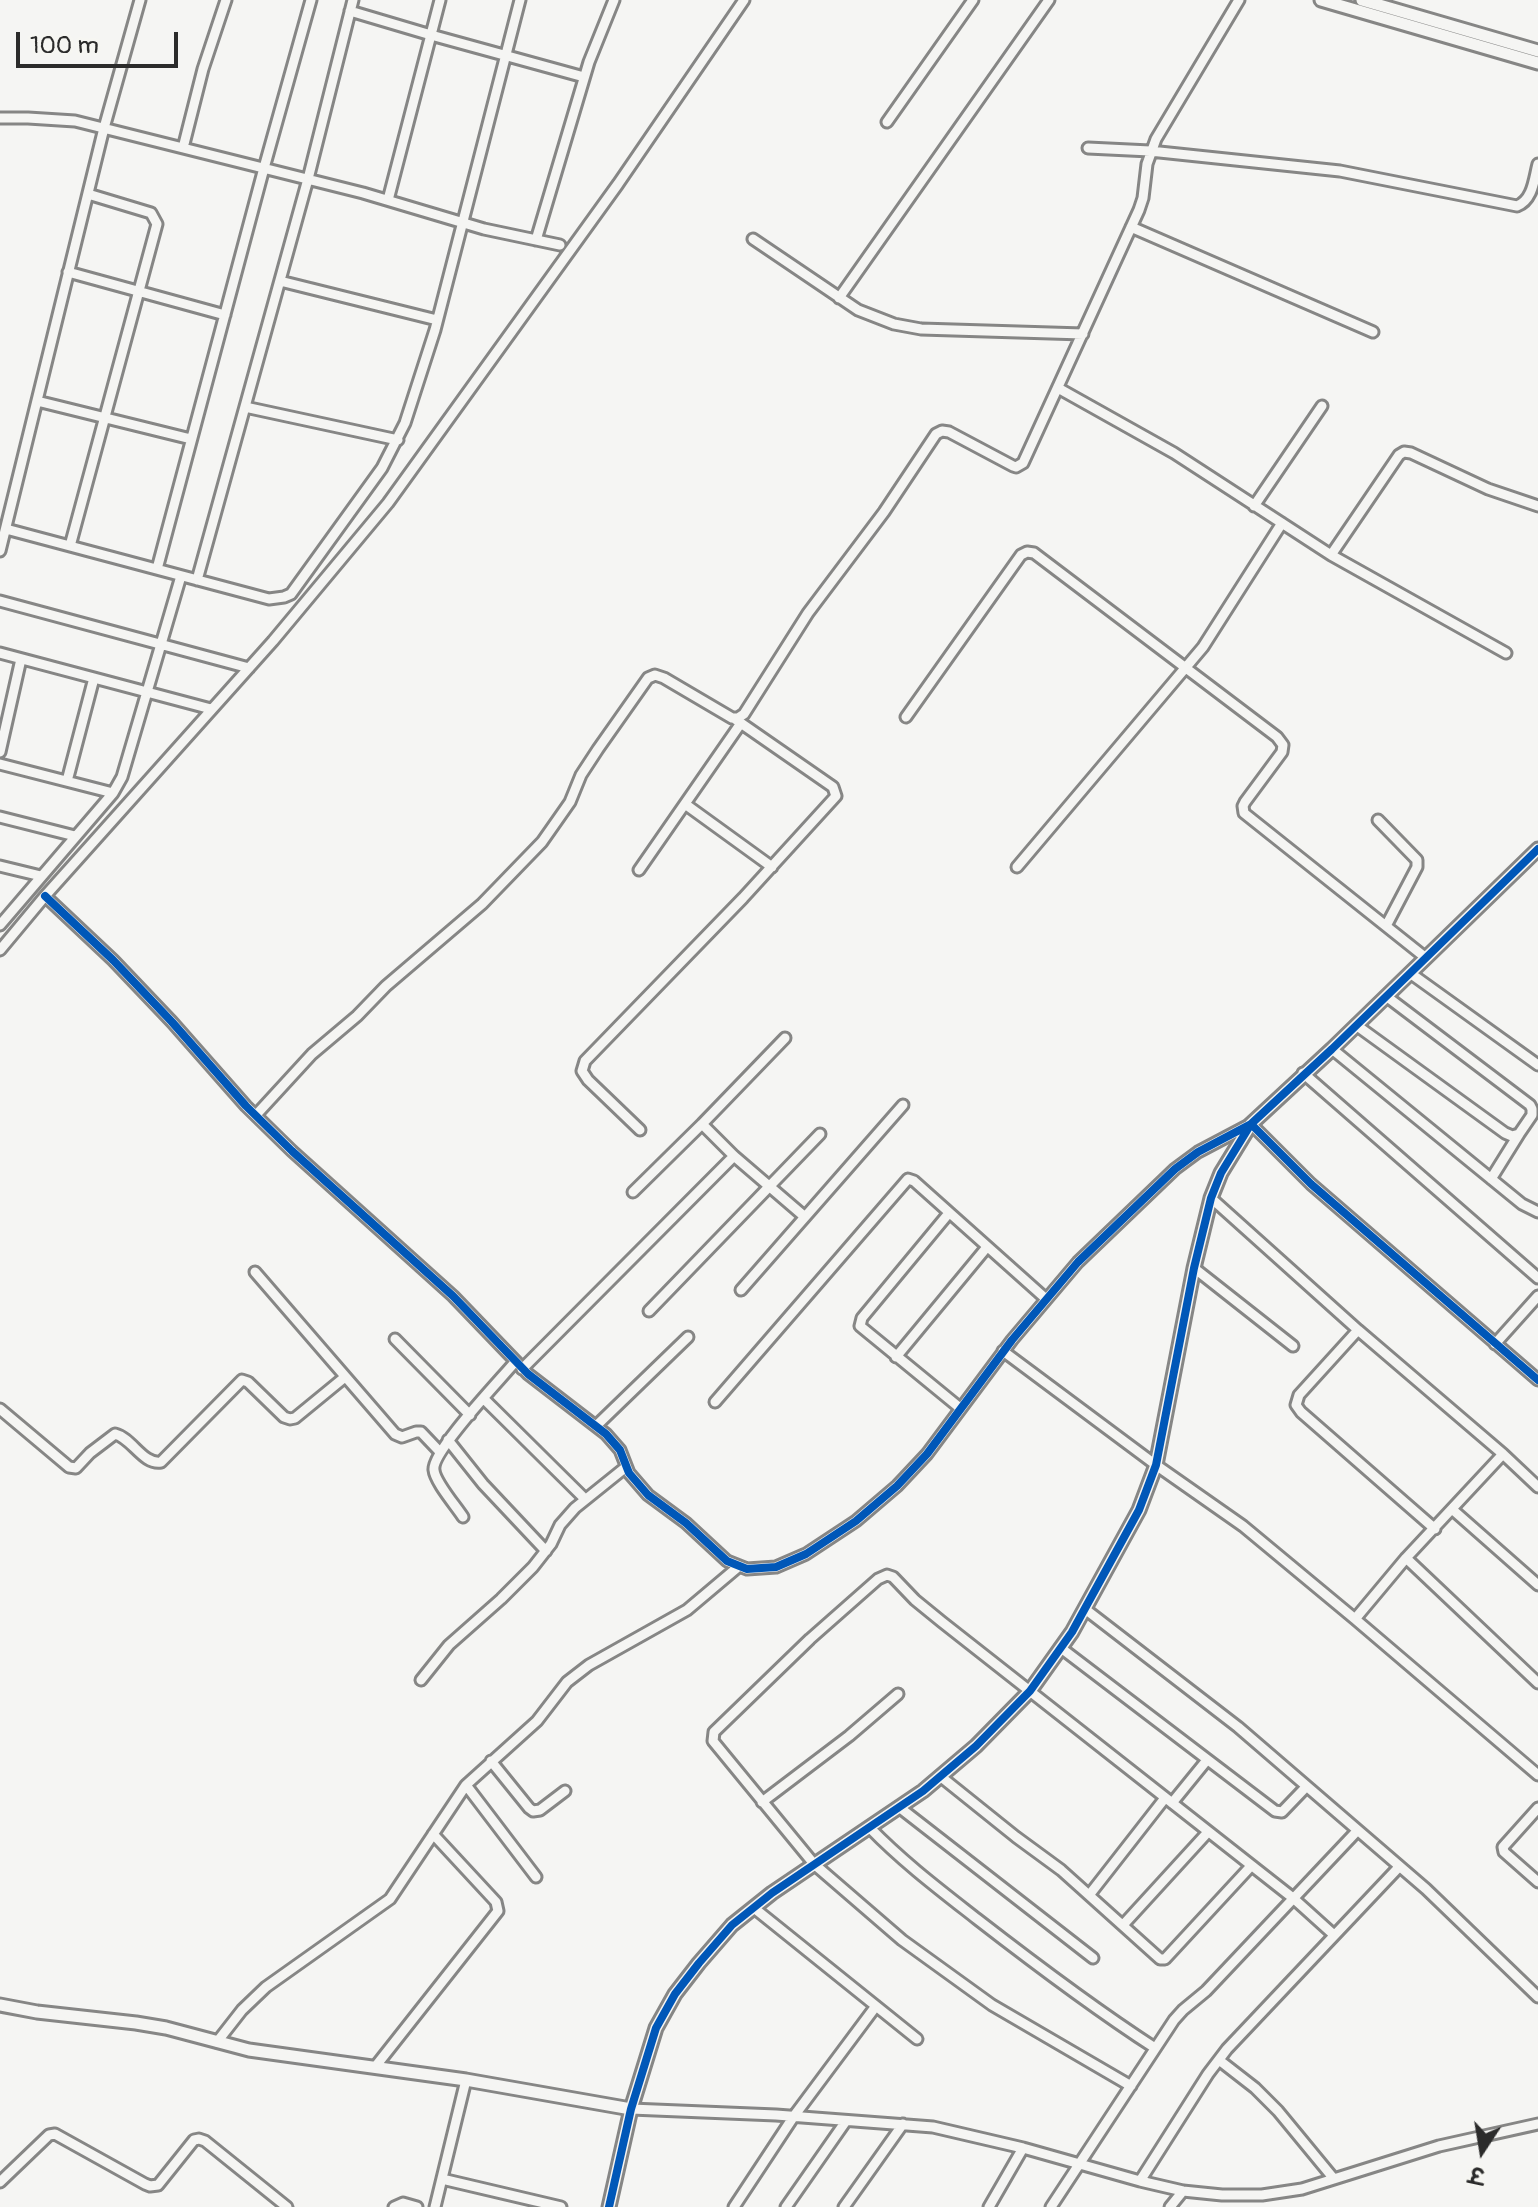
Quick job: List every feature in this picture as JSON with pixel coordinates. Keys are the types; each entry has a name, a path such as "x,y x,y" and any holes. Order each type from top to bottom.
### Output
{"street":[{"path":"0,551 104,128 140,0"},
{"path":"183,148 203,69 226,0"},
{"path":"157,569 311,0"},
{"path":"388,200 440,0"},
{"path":"6,529 269,599 291,594 382,468 398,440 437,320 520,0"},
{"path":"536,240 584,77 614,0"},
{"path":"0,950 249,668 388,503 618,184 744,0"},
{"path":"887,122 973,0"},
{"path":"839,298 1049,0"},
{"path":"639,870 808,613 884,512 936,434 949,432 1013,466 1020,466 1026,459 1143,198 1150,151 1239,0"},
{"path":"1321,0 1538,63"},
{"path":"1362,0 1538,51"},
{"path":"197,580 308,179 352,5 431,35 584,77"},
{"path":"0,118 61,119 104,128 388,200 461,223 560,245"},
{"path":"1088,148 1150,151 1340,171 1517,206 1529,197 1538,164"},
{"path":"70,546 156,228 151,213 88,194"},
{"path":"1131,227 1373,332"},
{"path":"753,239 869,316 906,327 1083,334"},
{"path":"68,272 225,315"},
{"path":"280,281 437,320"},
{"path":"1058,388 1165,447 1331,555 1506,653"},
{"path":"37,401 191,439"},
{"path":"1254,506 1322,406"},
{"path":"245,407 398,440"},
{"path":"1331,555 1404,452 1488,489 1538,506"},
{"path":"1017,867 1186,668 1216,629 1282,523"},
{"path":"906,717 1021,555 1034,553 1277,737 1283,745 1282,752 1245,802 1244,813 1426,958"},
{"path":"0,925 4,914 113,793 126,767 181,576"},
{"path":"0,601 249,668"},
{"path":"0,653 211,709"},
{"path":"0,752 21,659"},
{"path":"256,1115 312,1054 482,904 542,842 570,802 581,775 598,749 648,678 655,675 738,721 833,787 835,792 834,800 772,867 585,1061 582,1071 588,1080 640,1130"},
{"path":"67,781 94,678"},
{"path":"0,764 113,793"},
{"path":"685,804 772,867"},
{"path":"0,817 75,836"},
{"path":"1378,820 1417,860 1417,867 1386,926"},
{"path":"609,2207 631,2109 656,2028 675,1994 732,1925 814,1864 899,1807 976,1746 1030,1691 1085,1609 1139,1510 1156,1465 1194,1268 1211,1198 1230,1155 1251,1124 1538,849"},
{"path":"0,866 41,876"},
{"path":"45,896 113,960 256,1115 453,1296 519,1365 596,1426 620,1450 634,1481 648,1495 738,1567 757,1570 776,1567 806,1554 856,1521 914,1469 1003,1351 1078,1262 1175,1169 1198,1152 1251,1124"},
{"path":"4,914 26,919"},
{"path":"1410,973 1538,1065"},
{"path":"1386,996 1530,1105 1535,1112 1491,1179"},
{"path":"1356,1025 1505,1133 1512,1136 1519,1134"},
{"path":"633,1192 785,1038"},
{"path":"1332,1049 1522,1204 1538,1212"},
{"path":"1303,1073 1538,1278"},
{"path":"741,1290 903,1105"},
{"path":"702,1124 768,1187 805,1217"},
{"path":"1251,1124 1311,1184 1538,1380"},
{"path":"649,1311 820,1134"},
{"path":"463,1517 435,1474 434,1464 448,1440 484,1399 734,1156"},
{"path":"715,1402 910,1179 1045,1298"},
{"path":"1211,1198 1538,1487"},
{"path":"949,1213 860,1322 861,1328 960,1408"},
{"path":"896,1357 987,1247"},
{"path":"1194,1268 1293,1346"},
{"path":"255,1272 395,1434 402,1437 421,1432 440,1452"},
{"path":"1495,1344 1538,1296"},
{"path":"1358,1330 1299,1395 1297,1409 1435,1529"},
{"path":"596,1426 688,1337"},
{"path":"395,1339 470,1415"},
{"path":"1003,1351 1243,1526 1537,1772"},
{"path":"0,1409 72,1468 76,1468 115,1434 122,1436 157,1464 242,1380 290,1419 345,1377"},
{"path":"484,1399 585,1499"},
{"path":"448,1440 483,1484 546,1551"},
{"path":"1355,1619 1406,1558 1503,1454"},
{"path":"421,1680 449,1645 501,1599 546,1551 564,1520 626,1467"},
{"path":"1453,1510 1538,1585"},
{"path":"1406,1558 1538,1683"},
{"path":"217,2042 242,2010 266,1987 390,1899 466,1785 537,1721 558,1692 578,1672 687,1610 738,1567"},
{"path":"1131,2086 992,2005 902,1940 814,1864 715,1745 712,1734 810,1639 884,1576 893,1577 942,1622 1293,1898 1334,1935"},
{"path":"1085,1609 1238,1727 1426,1889 1538,1997"},
{"path":"1061,1648 1277,1812 1282,1812 1306,1787"},
{"path":"762,1802 849,1736 898,1694"},
{"path":"1090,1894 1207,1760"},
{"path":"491,1761 533,1811 540,1810 565,1791"},
{"path":"940,1776 1061,1870 1164,1960 1251,1866"},
{"path":"466,1785 536,1877"},
{"path":"899,1807 1093,1958"},
{"path":"1538,1808 1503,1847 1504,1852 1538,1882"},
{"path":"870,1828 893,1853 930,1883 1103,2014 1155,2048"},
{"path":"1051,2207 1183,2010 1206,1991 1357,1831"},
{"path":"1123,1925 1208,1832"},
{"path":"375,2067 498,1911 496,1902 433,1834"},
{"path":"1140,2181 1227,2049 1399,1867"},
{"path":"754,1908 917,2039"},
{"path":"0,2005 136,2023 249,2050 466,2080 631,2109 903,2124 967,2134 1183,2191 1262,2195 1302,2189 1439,2146 1538,2124"},
{"path":"734,2207 794,2116 876,2006"},
{"path":"1219,2060 1278,2111 1334,2179"},
{"path":"435,2207 466,2080"},
{"path":"786,2207 846,2121"},
{"path":"844,2207 903,2124"},
{"path":"0,2182 49,2135 55,2134 145,2184 154,2186 194,2140 199,2139 287,2207"},
{"path":"989,2207 1023,2148"},
{"path":"442,2179 561,2207"},
{"path":"1170,2207 1183,2191"},
{"path":"394,2207 403,2203 417,2207"}],"cycle path":[{"path":"609,2207 631,2109 656,2028 675,1994 699,1963 732,1925 772,1893 923,1791 976,1746 1030,1691 1072,1632 1139,1510 1156,1465 1194,1268 1211,1198 1221,1173 1251,1124 1538,849"},
{"path":"45,896 113,960 246,1106 292,1151 453,1296 528,1374 606,1434 620,1450 629,1473 648,1495 686,1523 727,1561 747,1569 776,1567 806,1554 856,1521 897,1486 927,1454 1012,1340 1078,1262 1175,1169 1198,1152 1251,1124 1311,1184 1538,1380"}]}
